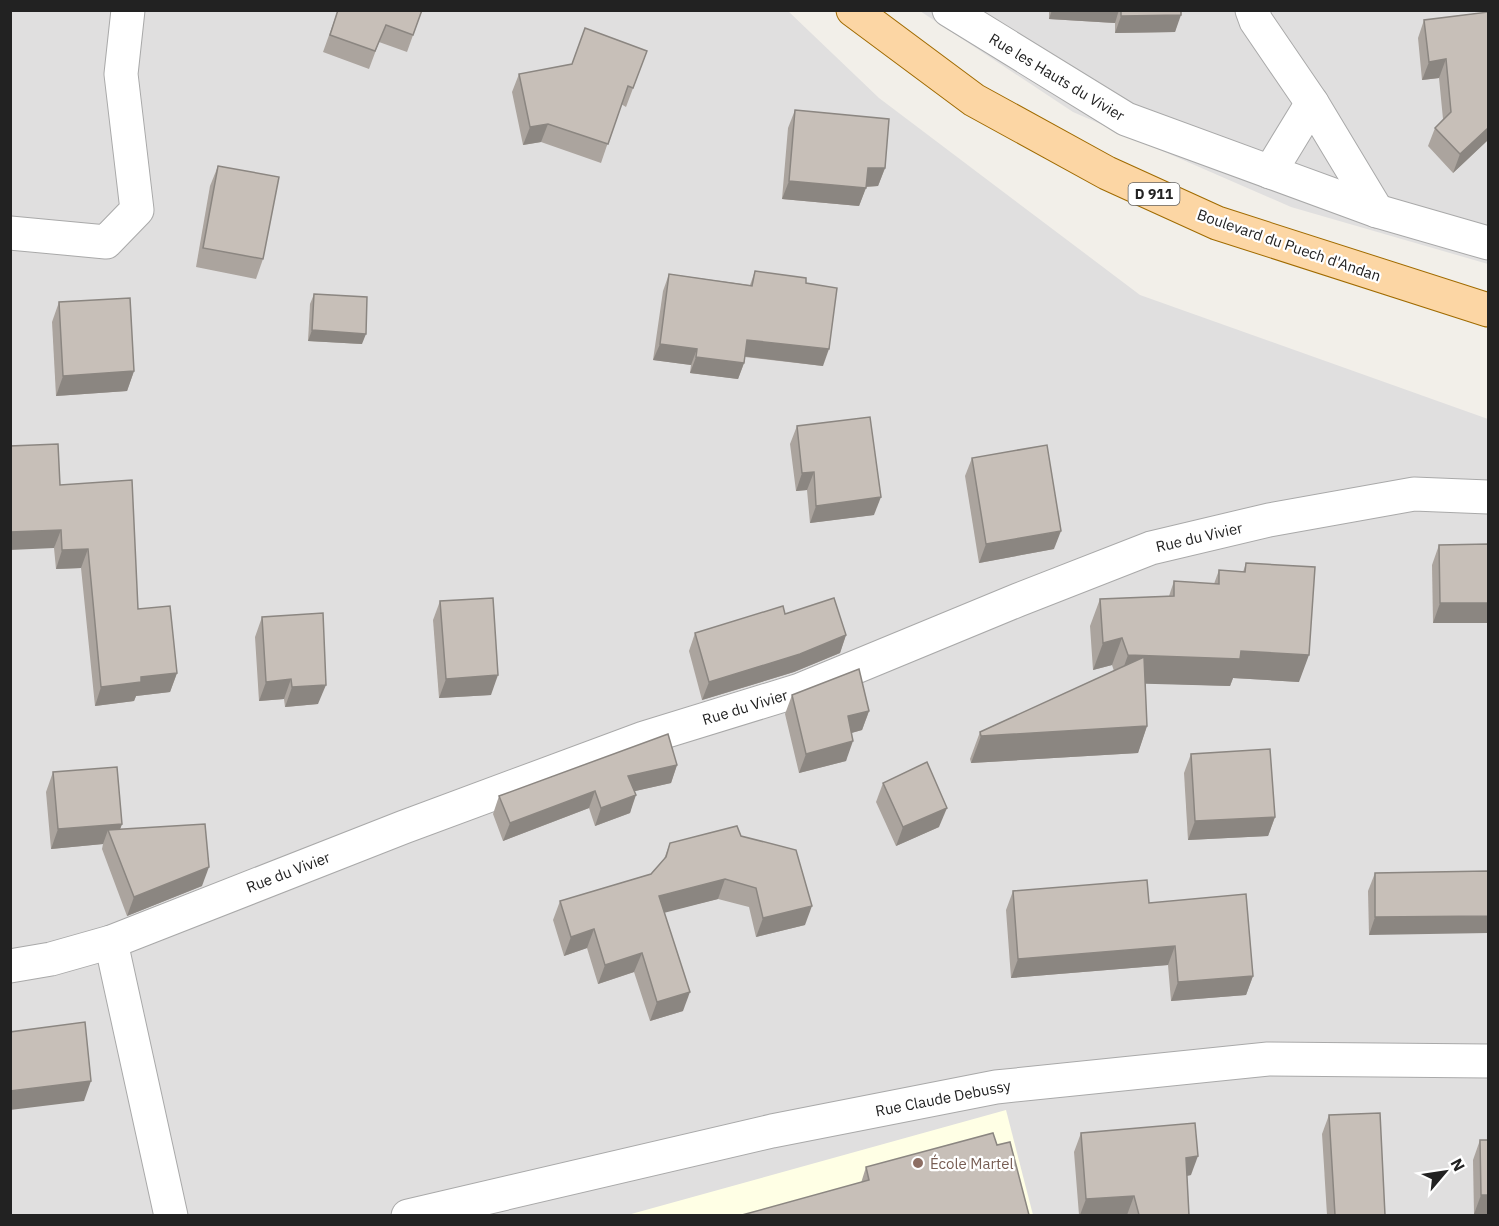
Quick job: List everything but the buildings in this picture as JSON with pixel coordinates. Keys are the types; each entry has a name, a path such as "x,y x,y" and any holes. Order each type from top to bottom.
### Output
{"main road":[{"name":"Boulevard du Puech d'Andan","path":"853,10 974,100 1107,173 1217,223 1488,310"}],"street":[{"path":"10,233 106,242 136,210 121,74 128,10"},
{"name":"Rue les Hauts du Vivier","path":"949,10 1126,119 1377,211 1488,243"},
{"path":"1252,10 1256,21 1312,103 1377,211"},
{"path":"1270,172 1312,103"},
{"name":"Rue du Vivier","path":"10,966 111,942 404,827 623,746 800,690 1151,548 1269,520 1414,494 1488,496"},
{"path":"111,942 171,1215"},
{"name":"Rue Claude Debussy","path":"408,1215 771,1131 996,1087 1268,1059 1488,1061"}],"shaded area":[{"path":"10,11 788,11 879,98 1140,295 1488,419 1488,1215 11,1215"},
{"path":"920,11 1488,11 1488,264 1291,207 1073,112"},
{"name":"École Martel","path":"1006,1110 1033,1215 624,1216"}],"place":[{"name":"École Martel","path":"918,1163"}]}
